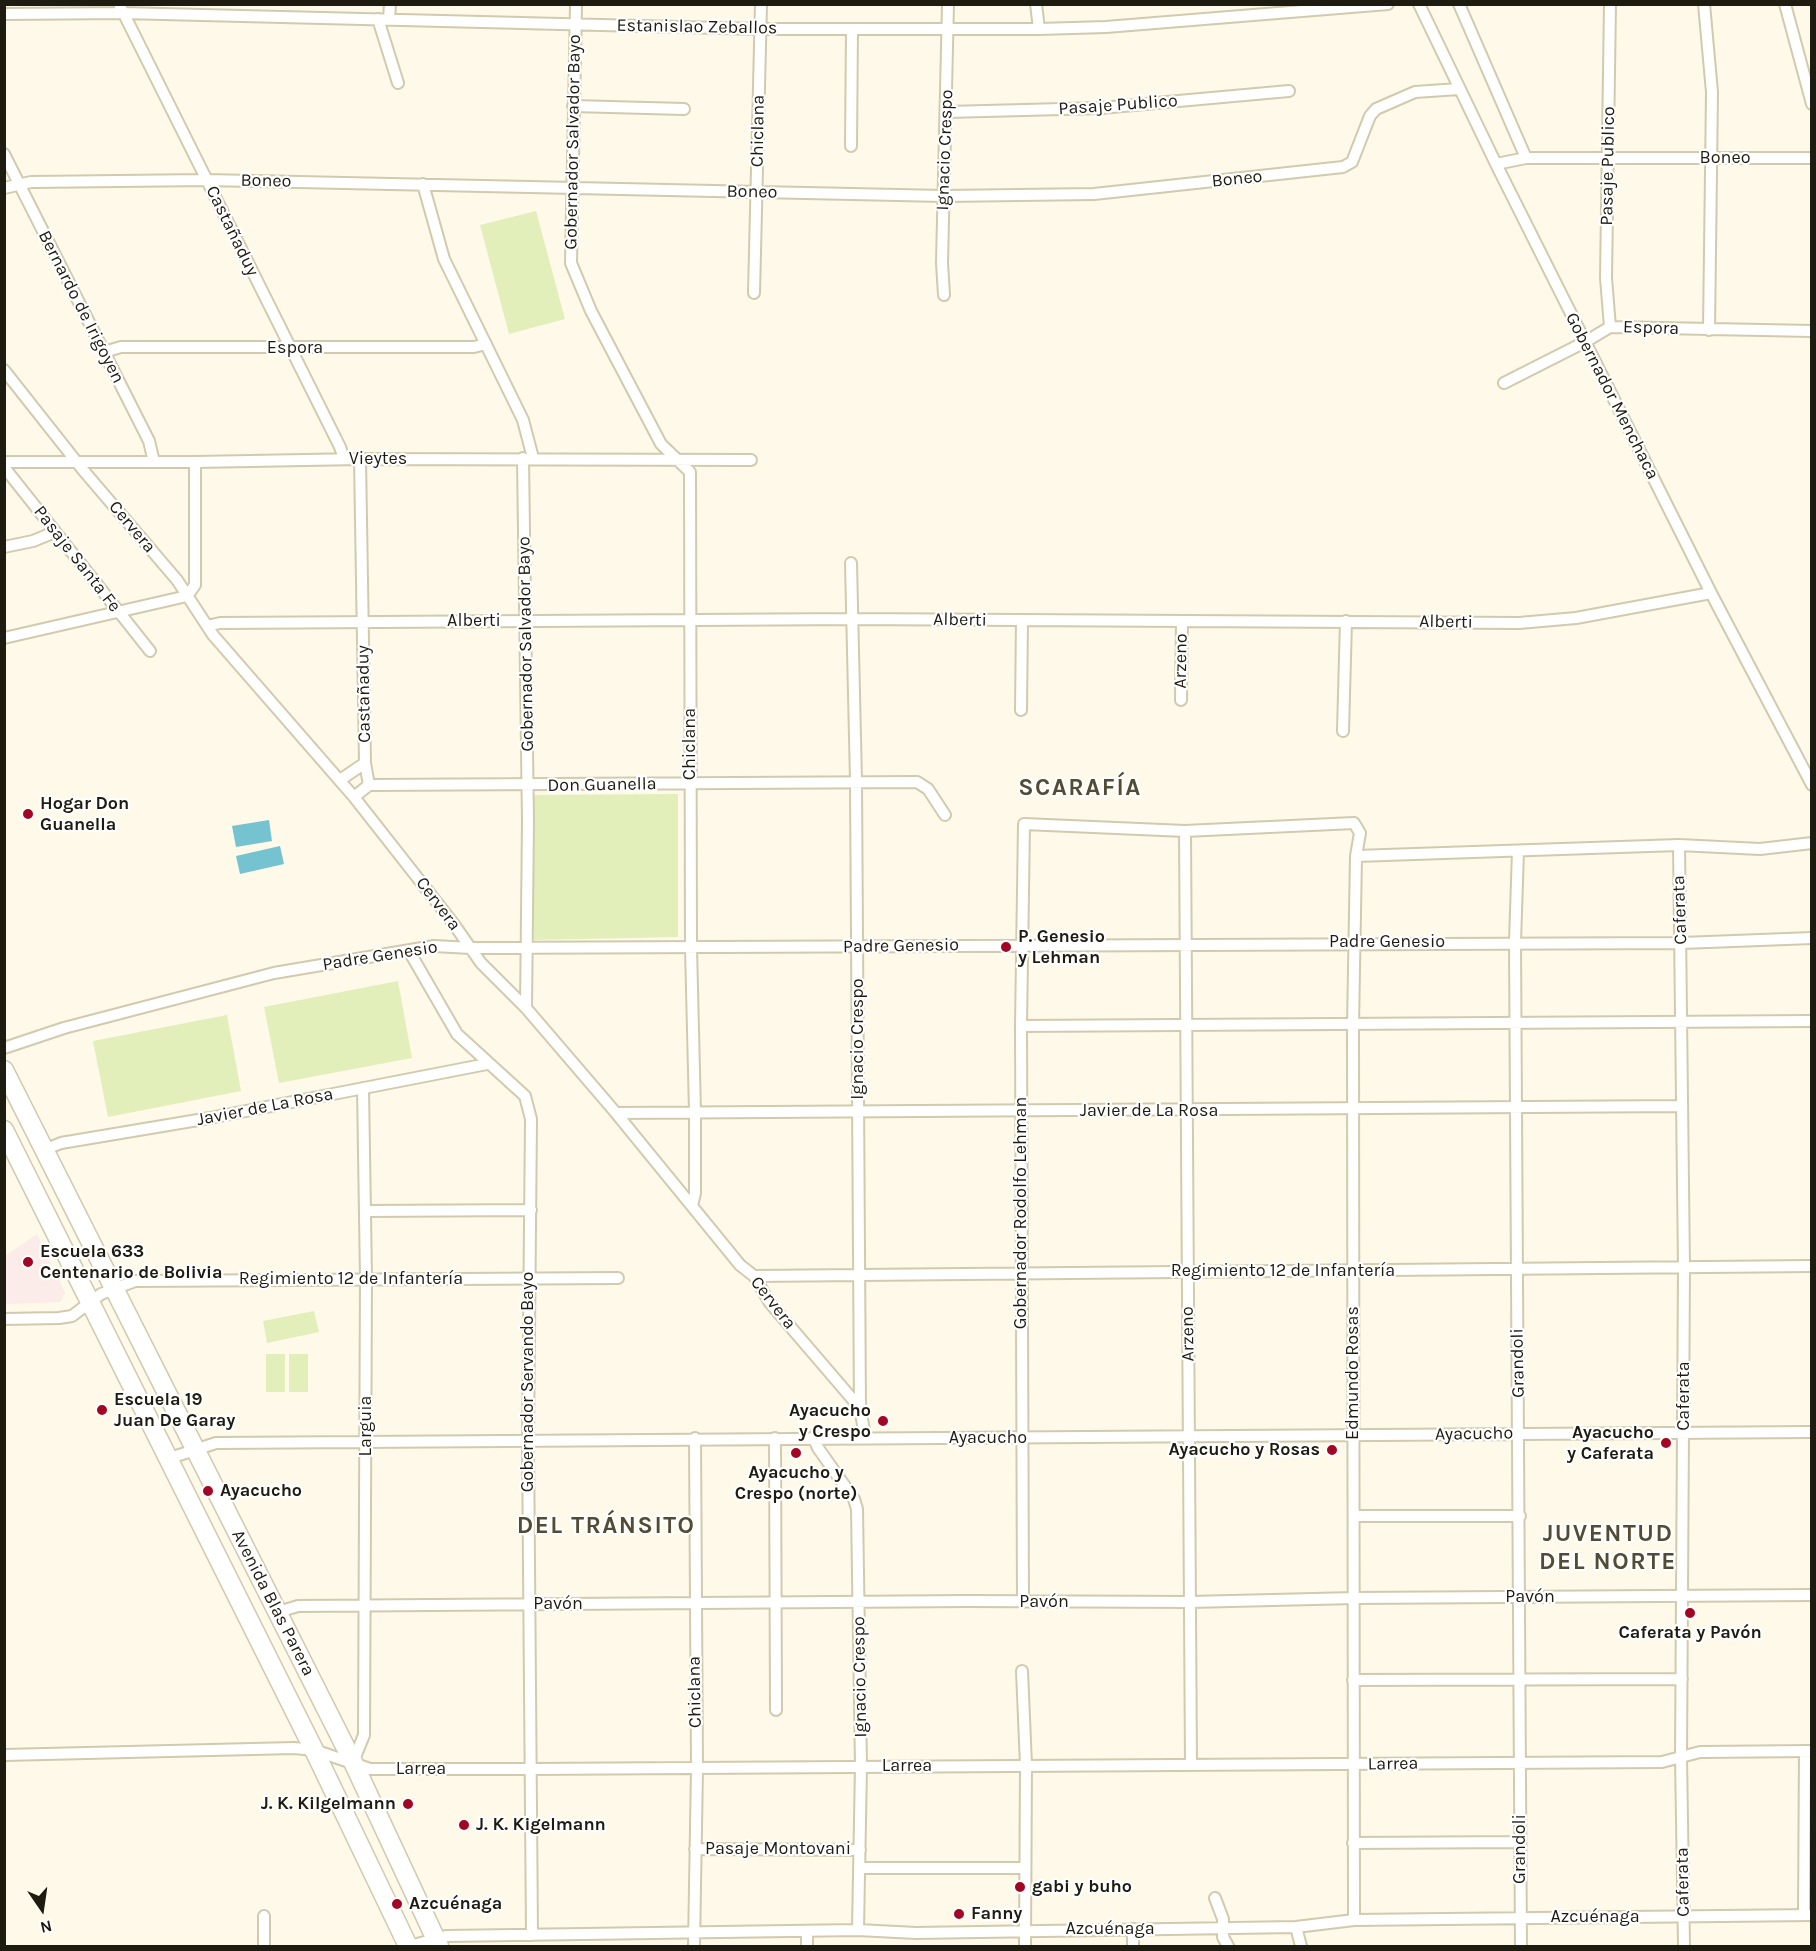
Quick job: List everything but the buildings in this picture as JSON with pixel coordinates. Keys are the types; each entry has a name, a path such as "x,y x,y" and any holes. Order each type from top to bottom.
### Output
{"main road":[{"name":"Avenida Blas Parera","path":"4,1070 353,1762 437,1942"},
{"name":"Avenida Blas Parera","path":"4,1130 314,1750 409,1947"}],"street":[{"path":"390,4 383,19 398,83"},
{"name":"Gobernador Salvador Bayo","path":"576,4 570,188 571,263 591,311"},
{"name":"Chiclana","path":"754,293 761,4"},
{"name":"Ignacio Crespo","path":"944,295 942,263 948,4"},
{"path":"1036,4 1039,29"},
{"name":"Estanislao Zeballos","path":"4,14 121,9 575,25 1039,29 1106,27 1388,4"},
{"name":"Gobernador Menchaca","path":"1419,4 1585,342 1812,785"},
{"path":"1459,4 1526,158"},
{"name":"Pasaje Publico","path":"1610,4 1606,278 1610,327"},
{"path":"1704,4 1713,92 1709,330"},
{"path":"1785,4 1812,104"},
{"name":"Castañaduy","path":"121,9 344,459"},
{"path":"851,146 852,29"},
{"name":"Boneo","path":"4,188 19,183 206,180 944,196 1094,194 1343,167 1352,162 1370,116 1376,109 1414,92 1459,89"},
{"name":"Pasaje Publico","path":"947,112 1101,108 1289,91"},
{"path":"573,106 684,110"},
{"name":"Bernardo de Irigoyen","path":"4,154 148,441 154,462"},
{"name":"Boneo","path":"1496,164 1526,158 1812,158"},
{"name":"Gobernador Salvador Bayo","path":"423,184 444,259 523,420 528,458 526,1008"},
{"name":"Chiclana","path":"591,311 661,444 690,472 691,948 695,1112 692,1206"},
{"name":"Espora","path":"1504,383 1610,327 1812,331"},
{"name":"Espora","path":"104,352 121,346 474,347 486,344"},
{"name":"Cervera","path":"4,370 77,462 177,580 207,626 354,796 481,963 526,1008 616,1113 740,1265 754,1276 770,1303 860,1408"},
{"name":"Vieytes","path":"4,462 528,458 751,460"},
{"name":"Castañaduy","path":"360,459 365,763 369,785"},
{"path":"4,638 117,610 187,596 195,585 195,462"},
{"name":"Pasaje Santa Fe","path":"4,467 150,651"},
{"path":"4,547 33,541 55,532"},
{"name":"Ignacio Crespo","path":"850,563 853,619 858,946 860,1408"},
{"name":"Alberti","path":"207,626 220,623 363,621 853,619 1538,622 1587,616 1712,593"},
{"path":"1021,710 1022,620"},
{"name":"Arzeno","path":"1181,700 1182,621"},
{"path":"1343,731 1346,621"},
{"path":"340,780 365,763"},
{"name":"Don Guanella","path":"369,785 528,786 856,781 923,784 945,815"},
{"path":"354,796 369,785"},
{"name":"Edmundo Rosas","path":"1185,831 1348,823 1358,826 1360,833 1356,856 1353,1026 1354,1920"},
{"name":"Gobernador Rodolfo Lehman","path":"1023,1602 1020,1275 1024,824 1185,831"},
{"name":"Arzeno","path":"1185,831 1191,1765"},
{"path":"1356,856 1679,845 1760,849 1812,843"},
{"name":"Caferata","path":"1679,845 1682,943 1681,1106 1684,1268 1682,1679 1684,1947"},
{"name":"Grandoli","path":"1518,851 1515,942 1518,1108 1520,1516 1518,1680 1521,1947"},
{"name":"Padre Genesio","path":"4,1048 64,1028 274,973 434,946 691,948 1023,944 1682,943 1812,938"},
{"name":"Gobernador Servando Bayo","path":"408,951 457,1034 487,1064 516,1086 529,1106 531,1119 528,1440 532,1935"},
{"path":"1021,1026 1812,1022"},
{"name":"Javier de La Rosa","path":"44,1150 61,1143 487,1064"},
{"name":"Larguia","path":"353,1762 364,1736 366,1278 363,1088"},
{"name":"Javier de La Rosa","path":"616,1113 1353,1110 1681,1106"},
{"path":"365,1211 531,1210"},
{"name":"Regimiento 12 de Infantería","path":"754,1276 1812,1266"},
{"name":"Regimiento 12 de Infantería","path":"4,1319 72,1316 114,1288 135,1281 618,1278"},
{"path":"860,1408 865,1436"},
{"name":"Ayacucho","path":"167,1459 216,1443 865,1436 1189,1438 1519,1433 1812,1432"},
{"path":"775,1437 776,1710"},
{"name":"Ignacio Crespo","path":"813,1437 818,1448 854,1500 857,1509 861,1766 858,1930"},
{"name":"Chiclana","path":"694,1947 697,1768 694,1604 695,1438"},
{"path":"1354,1516 1520,1516"},
{"name":"Pavón","path":"278,1612 298,1606 1190,1602 1355,1598 1812,1595"},
{"path":"1022,1671 1026,1765 1025,1947"},
{"path":"1353,1680 1682,1679"},
{"name":"Larrea","path":"4,1755 314,1750 370,1769 530,1769 1662,1762 1700,1752 1808,1751"},
{"path":"1808,1751 1808,1915"},
{"path":"1353,1843 1520,1842"},
{"name":"Pasaje Montovani","path":"695,1849 860,1850"},
{"name":"Pasaje Montovani","path":"860,1868 1024,1868"},
{"path":"1215,1898 1223,1919 1222,1929 1228,1947"},
{"name":"Azcuénaga","path":"409,1947 437,1942 446,1936 858,1930 916,1933 1222,1929 1296,1927 1354,1920 1808,1915"},
{"path":"264,1916 264,1947"},
{"path":"1296,1927 1301,1947"},
{"path":"1133,1929 1133,1947"},
{"path":"807,1932 807,1947"},
{"path":"916,1933 916,1947"}],"shaded area":[{"name":"Escuela 633 Centenario de Bolivia","path":"37,1234 65,1293 60,1302 5,1304 5,1256"}],"green space":[{"path":"536,211 565,319 509,334 480,225"},
{"path":"678,794 678,937 534,940 533,795"},
{"path":"398,981 412,1058 279,1083 264,1007"},
{"path":"227,1015 241,1091 108,1117 93,1041"},
{"path":"314,1311 319,1332 267,1343 263,1321"},
{"path":"266,1354 285,1354 285,1392 266,1392"},
{"path":"289,1354 308,1354 308,1392 289,1392"}],"water":[{"path":"269,820 272,841 236,847 232,826"},
{"path":"280,846 284,864 240,874 236,856"}],"place":[{"name":"Hogar Don Guanella","path":"28,814"},
{"name":"P. Genesio y Lehman","path":"1006,947"},
{"name":"Escuela 633 Centenario de Bolivia","path":"28,1262"},
{"name":"Escuela 19 Juan De Garay","path":"102,1410"},
{"name":"Ayacucho y Crespo","path":"883,1421"},
{"name":"Ayacucho y Caferata","path":"1666,1443"},
{"name":"Ayacucho y Rosas","path":"1332,1450"},
{"name":"Ayacucho y Crespo (norte)","path":"796,1453"},
{"name":"Ayacucho","path":"208,1491"},
{"name":"Caferata y Pavón","path":"1690,1613"},
{"name":"J. K. Kilgelmann","path":"408,1804"},
{"name":"J. K. Kigelmann","path":"464,1825"},
{"name":"gabi y buho","path":"1020,1887"},
{"name":"Azcuénaga","path":"397,1904"},
{"name":"Fanny","path":"959,1914"}],"district":[{"name":"SCARAFÍA","path":"1080,788"},
{"name":"DEL TRÁNSITO","path":"606,1526"},
{"name":"JUVENTUD DEL NORTE","path":"1608,1548"}]}
